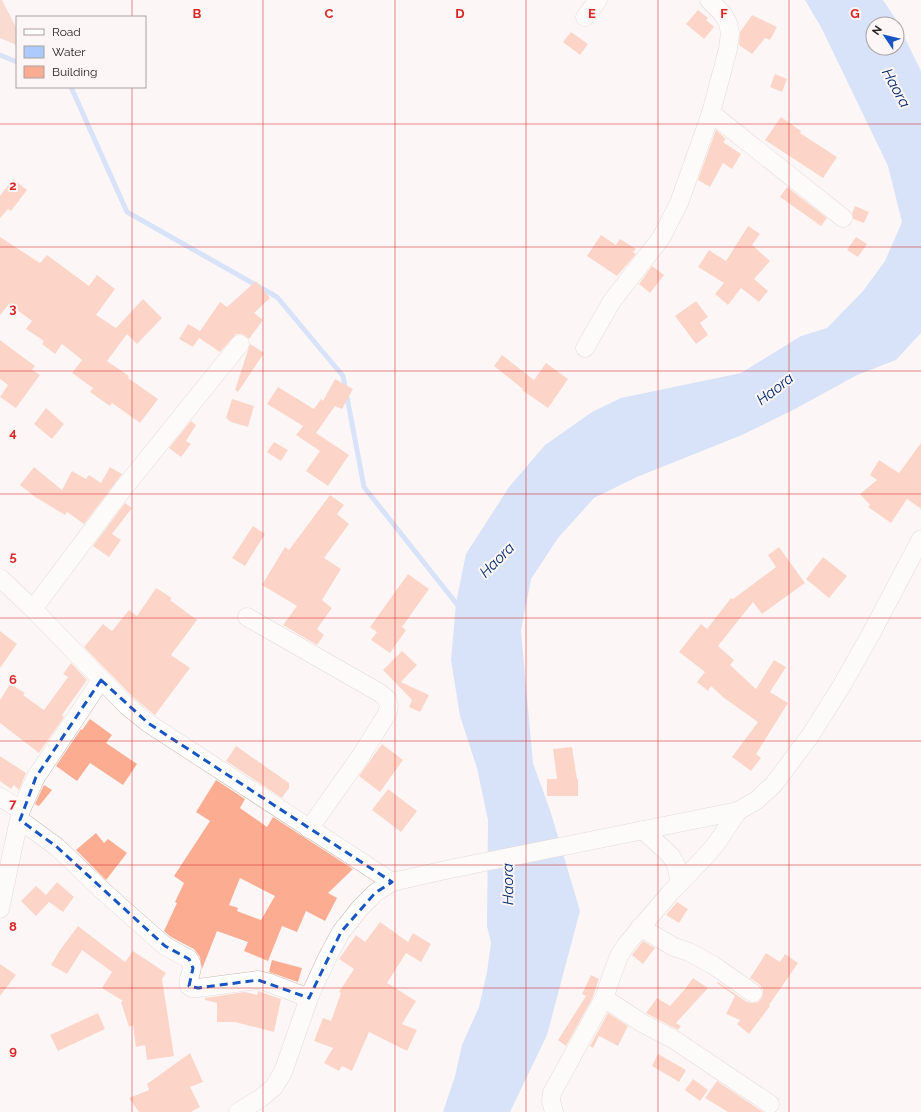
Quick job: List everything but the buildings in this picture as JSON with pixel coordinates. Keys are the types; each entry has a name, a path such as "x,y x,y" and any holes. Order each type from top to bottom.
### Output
{"street":[{"path":"585,17 598,0"},
{"path":"585,348 612,301 661,238 679,203 711,113 728,49 730,33 728,23 723,14 709,0"},
{"path":"711,113 843,218"},
{"path":"33,609 123,489 240,344"},
{"path":"238,1112 261,1098 274,1087 283,1072 309,998 327,958 341,932 360,908 375,893 392,882 738,811 757,800 774,784 810,736 842,685 872,632 921,539"},
{"path":"0,578 33,609 127,706 148,723 392,882"},
{"path":"247,617 352,676 387,699 389,706 387,714 360,757 310,829"},
{"path":"0,909 21,815 36,777 101,680"},
{"path":"0,797 165,946 190,959 193,968 188,982 189,986 192,988 258,980 309,998"},
{"path":"554,1112 551,1101 552,1093 604,998 619,956 640,927 716,844 738,811"},
{"path":"637,831 671,856 676,865 680,882"},
{"path":"640,927 674,947 689,952 714,965 753,993"},
{"path":"604,998 642,1023 673,1039 770,1104"}],"highlighted area":[{"path":"101,680 148,723 392,882 375,893 341,932 309,998 258,980 198,988 189,986 193,968 189,959 165,946 57,847 20,820 36,777"}],"shaded area":[{"path":"0,0 2,0 16,27 16,45 0,38"}],"water":[{"name":"Haora","path":"805,0 883,0 894,16 865,16 865,56 905,56 905,38 921,71 921,333 896,360 857,375 795,409 742,435 637,477 594,498 558,538 531,579 521,631 533,763 551,813 580,911 547,1035 510,1112 443,1112 455,1076 462,1045 479,1007 487,972 491,943 487,926 488,820 477,768 460,716 451,660 456,603 466,554 509,487 545,445 592,412 621,398 741,373 801,336 827,328 863,291 885,261 902,222 888,166 821,27"}],"waterway":[{"path":"0,55 16,62"},
{"path":"71,88 127,212 277,297 343,376 364,487 460,608"}]}
